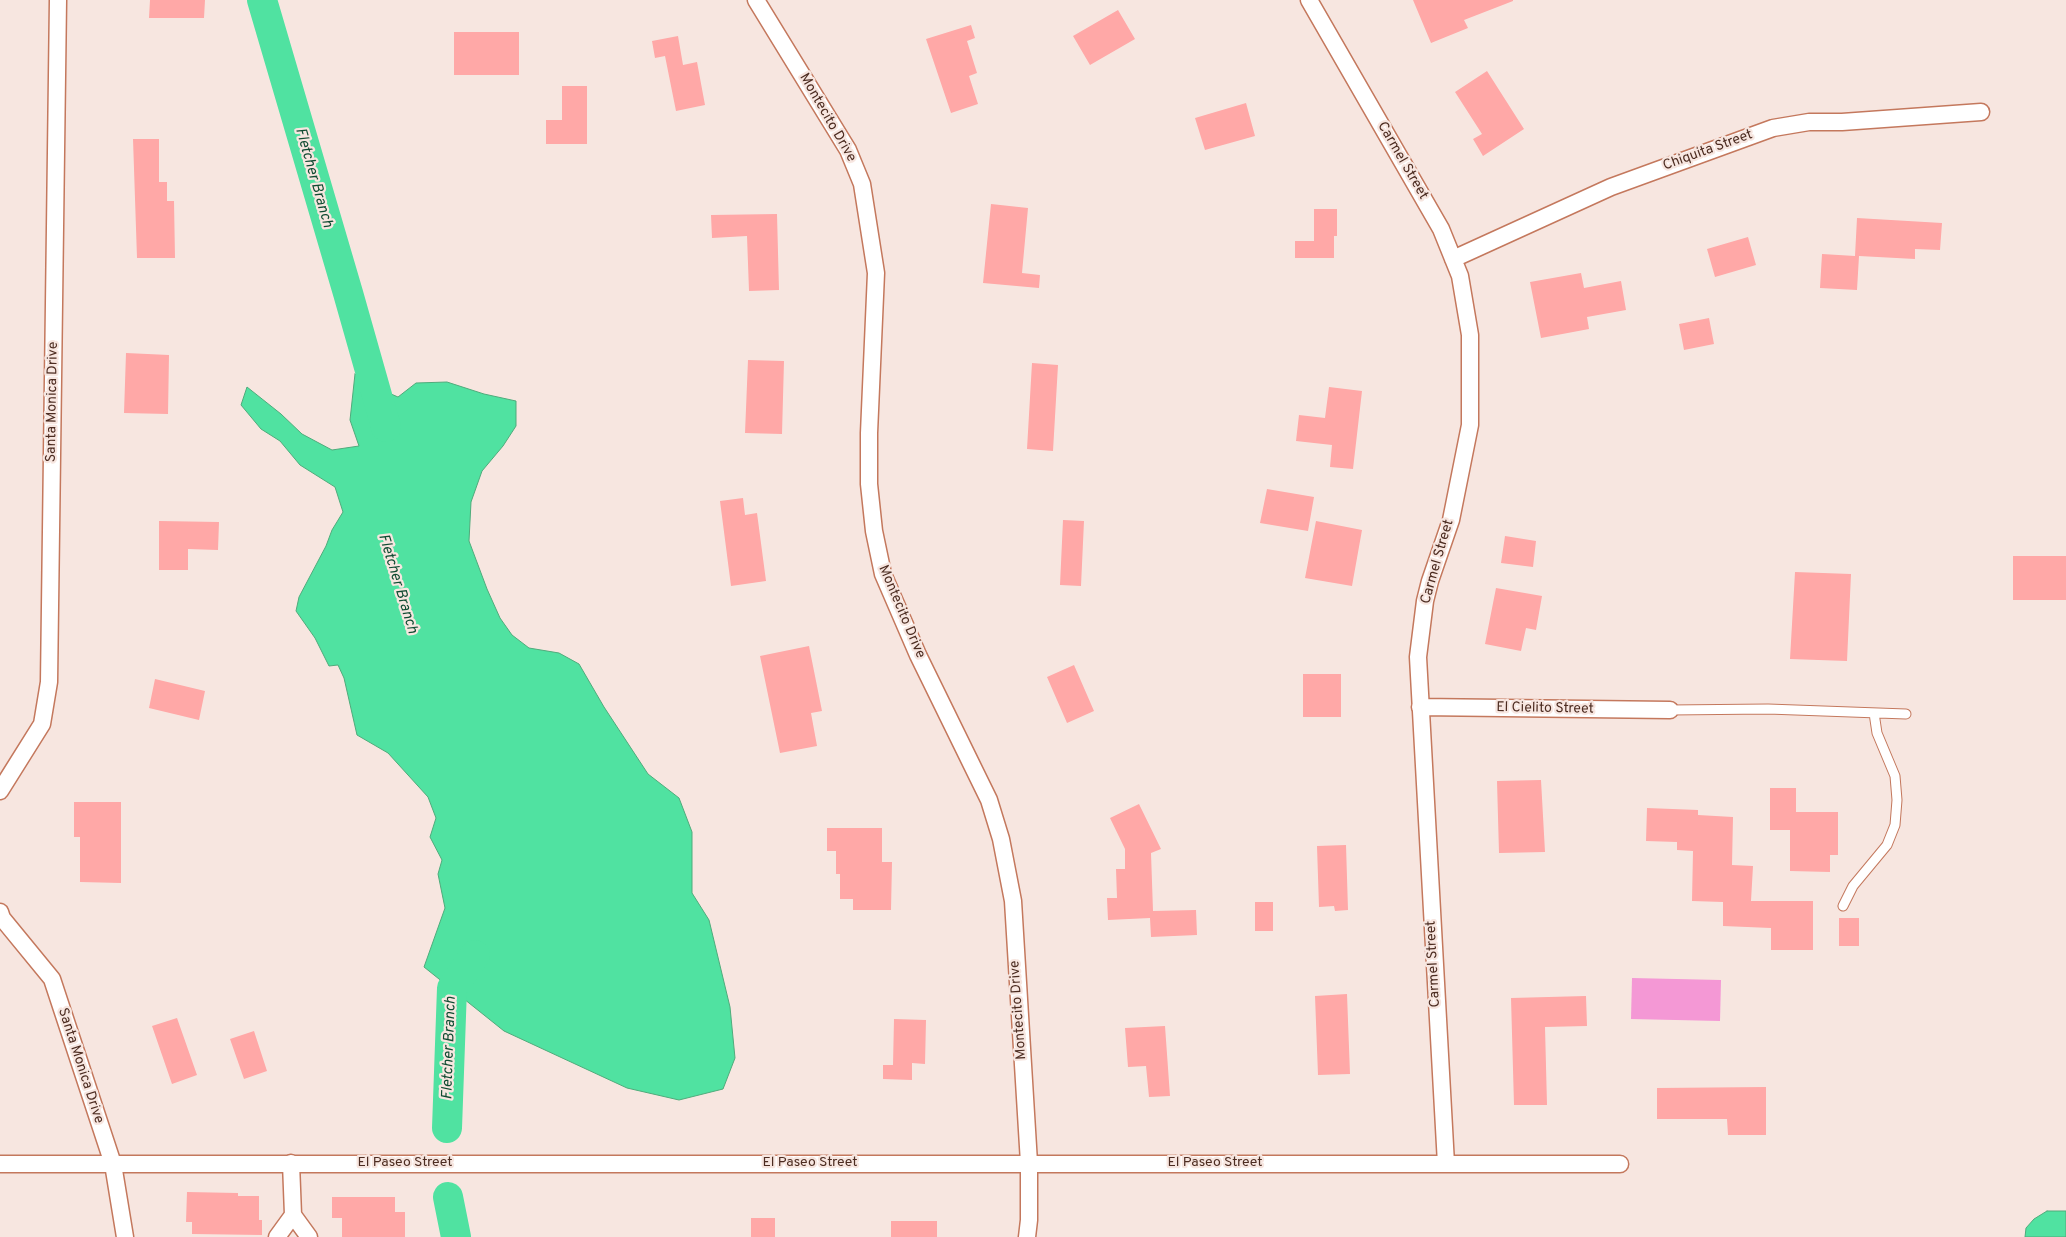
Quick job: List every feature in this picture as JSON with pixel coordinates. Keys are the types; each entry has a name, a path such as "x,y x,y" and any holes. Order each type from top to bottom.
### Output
{"street":[{"name":"Santa Monica Drive","path":"0,791 42,724 49,682 58,0"},
{"name":"Montecito Drive","path":"756,0 848,150 862,184 876,273 869,433 869,484 874,531 883,574 918,654 989,800 1001,839 1013,901 1029,1163 1029,1220 1027,1237"},
{"name":"Carmel Street","path":"1309,0 1441,228 1460,276 1470,335 1470,425 1451,520 1425,601 1418,657 1446,1164"},
{"name":"Chiquita Street","path":"1453,259 1611,186 1774,128 1809,122 1842,122 1980,112"},
{"name":"El Cielito Street","path":"1420,708 1670,710"},
{"name":"Santa Monica Drive","path":"0,912 2,918 52,979 113,1164 125,1237"},
{"name":"El Paseo Street","path":"0,1164 1620,1164"},
{"path":"291,1164 293,1215 309,1237"},
{"path":"277,1237 293,1215"}],"lane":[{"path":"1670,710 1768,709 1906,714"},
{"path":"1843,906 1853,886 1886,845 1896,825 1897,800 1895,776 1877,733 1874,713"}],"shaded area":[{"path":"1632,978 1721,980 1720,1021 1631,1019"}],"water":[{"path":"355,374 375,387 398,397 416,383 447,382 484,394 516,401 516,426 503,446 482,471 471,502 469,541 500,618 512,635 529,648 559,653 579,664 604,707 648,774 679,798 692,832 692,893 709,920 730,1007 735,1058 723,1089 679,1100 627,1088 504,1031 424,967 445,908 438,874 442,860 430,837 436,818 428,797 388,753 357,735 344,678 338,665 329,666 315,638 296,611 299,597 343,512 335,487 300,465 280,441 261,429 241,405 247,387 281,414 302,434 332,450 359,446 350,420"},
{"path":"2047,1211 2066,1211 2066,1237 2025,1237 2026,1228 2034,1219"}],"building":[{"path":"150,0 205,0 204,18 149,18"},
{"path":"1413,0 1513,1 1464,20 1468,28 1431,43"},
{"path":"1118,10 1135,39 1090,65 1073,36"},
{"path":"971,25 975,38 967,41 977,73 969,76 978,104 951,113 926,39"},
{"path":"454,32 519,32 519,75 454,75"},
{"path":"678,36 683,65 697,62 705,105 676,111 665,56 655,58 652,41"},
{"path":"1487,71 1524,129 1483,156 1473,139 1482,134 1455,92"},
{"path":"562,86 587,86 587,144 546,144 546,120 562,120"},
{"path":"1246,103 1255,136 1205,150 1195,118"},
{"path":"133,139 159,139 159,182 167,182 167,201 174,201 175,258 137,258"},
{"path":"991,204 1028,208 1022,273 1040,275 1039,288 983,283"},
{"path":"1314,209 1337,209 1337,236 1334,236 1334,258 1295,258 1295,241 1314,241"},
{"path":"777,214 779,290 749,291 747,236 712,238 711,215"},
{"path":"1857,218 1942,223 1940,250 1915,249 1915,259 1859,256 1857,290 1820,288 1822,254 1855,256"},
{"path":"1748,237 1756,265 1715,277 1707,249"},
{"path":"1581,273 1584,288 1621,281 1626,310 1587,317 1589,329 1541,338 1530,282"},
{"path":"1709,318 1714,344 1684,350 1679,324"},
{"path":"126,353 169,355 168,414 124,413"},
{"path":"748,360 784,361 782,434 745,433"},
{"path":"1032,363 1058,365 1053,451 1027,449"},
{"path":"1329,387 1362,391 1353,469 1330,467 1332,445 1296,441 1299,415 1325,418"},
{"path":"1267,489 1314,497 1308,531 1260,523"},
{"path":"743,498 745,515 757,513 766,581 731,586 720,501"},
{"path":"1063,520 1084,521 1081,586 1060,585"},
{"path":"159,521 219,522 218,550 188,549 188,570 159,570"},
{"path":"1316,521 1362,530 1352,586 1305,578"},
{"path":"1505,536 1536,541 1533,567 1501,563"},
{"path":"2013,556 2066,556 2066,600 2013,600"},
{"path":"1795,572 1851,574 1847,661 1790,659"},
{"path":"1496,588 1542,596 1536,630 1526,628 1521,651 1485,644"},
{"path":"809,646 822,711 811,713 817,746 780,753 760,656"},
{"path":"1074,665 1094,711 1067,723 1047,677"},
{"path":"1303,674 1341,674 1341,717 1303,717"},
{"path":"155,679 205,691 199,720 149,708"},
{"path":"1541,780 1545,852 1499,853 1497,781"},
{"path":"1770,788 1796,788 1796,812 1838,812 1838,855 1830,855 1830,872 1790,871 1790,830 1770,830"},
{"path":"74,802 121,802 121,883 80,882 80,837 74,837"},
{"path":"1139,804 1161,849 1151,853 1153,911 1196,910 1197,935 1151,937 1150,918 1108,920 1107,898 1117,898 1116,869 1125,869 1125,849 1110,818"},
{"path":"1647,808 1698,810 1698,815 1733,817 1732,865 1753,866 1751,901 1813,901 1813,950 1771,950 1771,928 1723,926 1723,902 1692,901 1693,851 1677,850 1677,842 1646,841"},
{"path":"827,828 882,828 882,862 892,862 891,910 853,910 853,899 840,899 840,874 836,874 836,851 827,851"},
{"path":"1346,845 1348,910 1335,911 1334,906 1319,907 1317,846"},
{"path":"1255,902 1273,902 1273,931 1255,931"},
{"path":"1839,918 1859,918 1859,946 1839,946"},
{"path":"1347,994 1350,1074 1318,1075 1315,996"},
{"path":"1586,996 1587,1026 1545,1027 1547,1105 1514,1105 1511,998"},
{"path":"177,1018 197,1075 172,1084 152,1026"},
{"path":"894,1019 926,1020 925,1064 912,1063 912,1080 883,1079 883,1065 893,1065"},
{"path":"1165,1026 1170,1096 1149,1097 1146,1066 1128,1067 1125,1028"},
{"path":"254,1031 267,1071 244,1079 230,1039"},
{"path":"1766,1087 1766,1135 1728,1135 1727,1119 1657,1119 1657,1088"},
{"path":"187,1192 238,1193 238,1196 259,1196 259,1220 262,1220 262,1235 192,1234 192,1222 186,1222"},
{"path":"332,1197 395,1197 395,1212 405,1212 405,1237 342,1237 342,1218 332,1218"},
{"path":"751,1218 775,1218 775,1237 751,1237"},
{"path":"891,1221 937,1221 937,1237 891,1237"}],"waterway":[{"name":"Fletcher Branch","path":"262,0 386,427"},
{"name":"Fletcher Branch","path":"447,1128 452,988 475,955"},
{"name":"Fletcher Branch","path":"448,1197 456,1237"}]}
